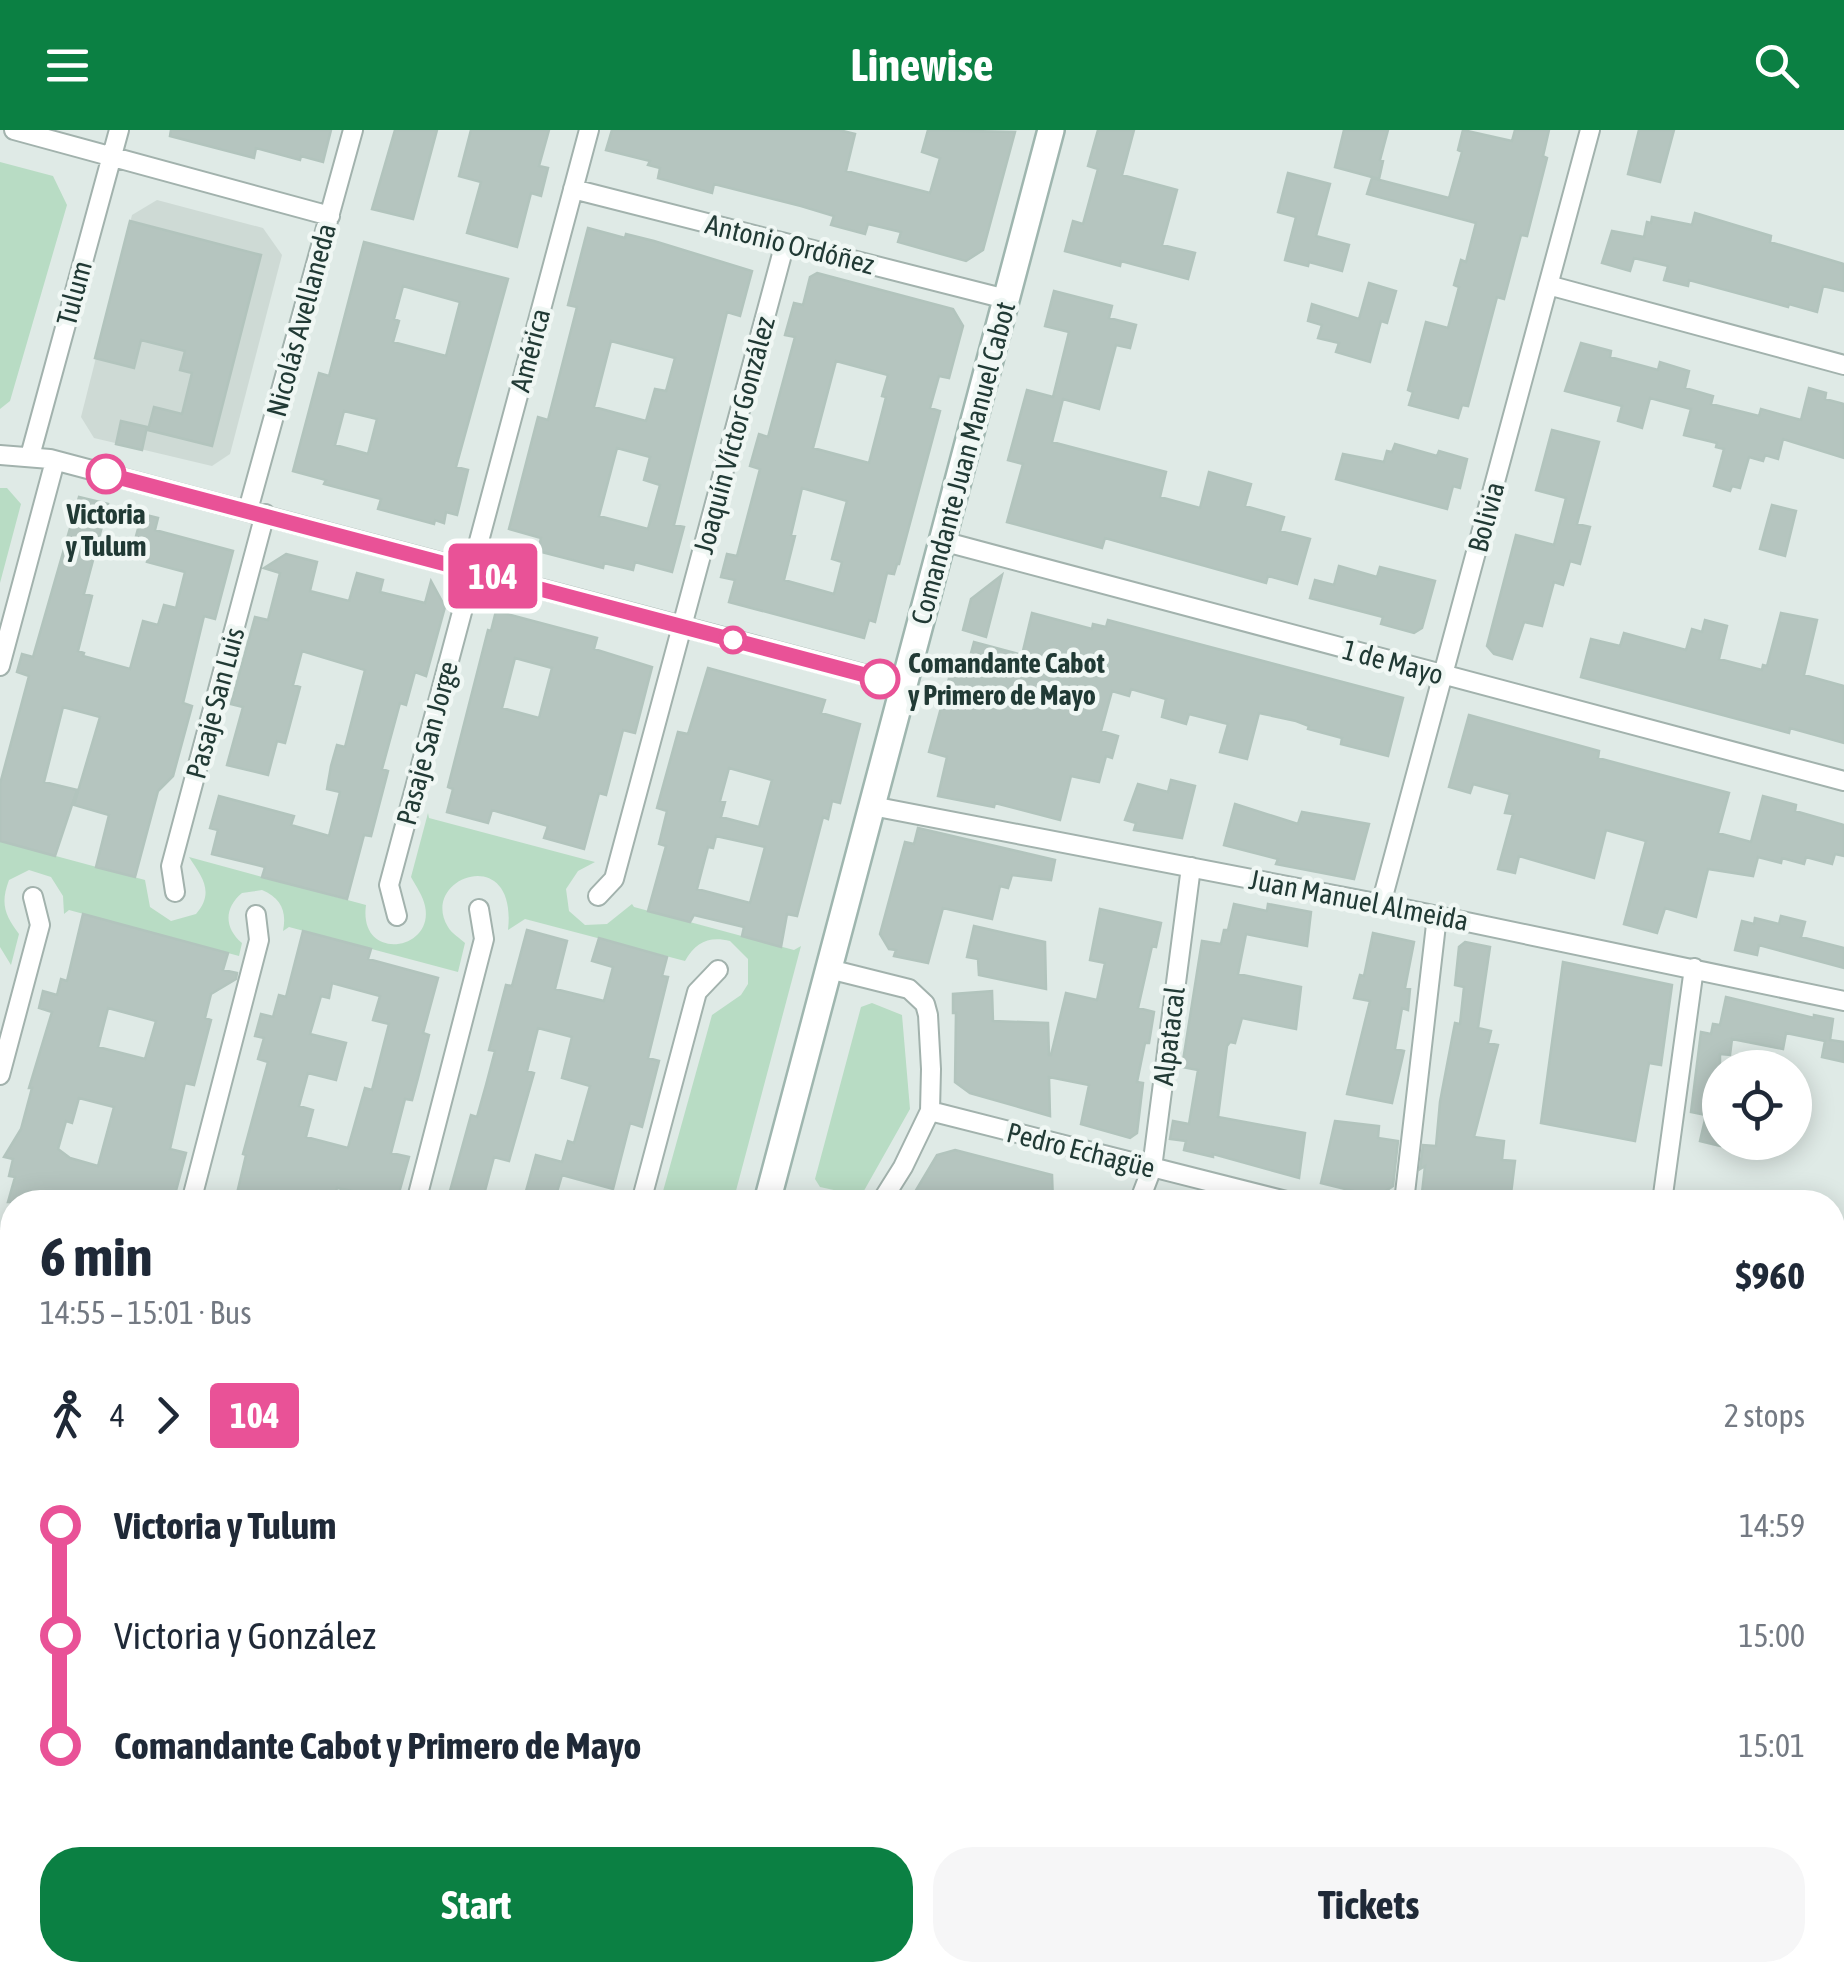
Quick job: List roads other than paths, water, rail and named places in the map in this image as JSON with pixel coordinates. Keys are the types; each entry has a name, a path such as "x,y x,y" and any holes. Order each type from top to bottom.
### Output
{"main road":[{"name":"Comandante Juan Manuel Cabot","path":"777,1190 829,969 1051,130"}],"street":[{"path":"14,130 330,216"},
{"name":"Tulum","path":"30,456 119,130"},
{"name":"Nicolás Avellaneda","path":"257,512 353,130"},
{"name":"América","path":"472,571 590,130"},
{"name":"Bolivia","path":"1381,904 1590,130"},
{"name":"Antonio Ordóñez","path":"574,189 1006,299"},
{"name":"Joaquín Víctor González","path":"598,896 614,879 785,243"},
{"path":"1548,285 1844,366"},
{"path":"0,455 55,461 257,512 904,685"},
{"path":"0,666 55,461"},
{"name":"Pasaje San Luis","path":"175,892 171,866 257,512"},
{"name":"1 de Mayo","path":"942,541 1844,781"},
{"name":"Pasaje San Jorge","path":"396,916 389,885 472,571"},
{"name":"Juan Manuel Almeida","path":"872,806 1381,904 1844,1001"},
{"name":"Alpatacal","path":"1144,1190 1152,1168 1190,867"},
{"path":"0,1076 40,925 33,897"},
{"path":"419,1190 484,939 479,908"},
{"path":"194,1190 259,940 256,915"},
{"path":"1405,1190 1438,916"},
{"path":"1664,1190 1694,968"},
{"path":"829,969 909,988 925,1004 932,1069 930,1112 888,1190"},
{"path":"645,1190 698,992 718,970"},
{"name":"Pedro Echagüe","path":"930,1112 1241,1190"}],"place":[{"name":"Victoria y Tulum","path":"106,474"},
{"name":"Comandante Cabot y Primero de Mayo","path":"880,679"}]}
